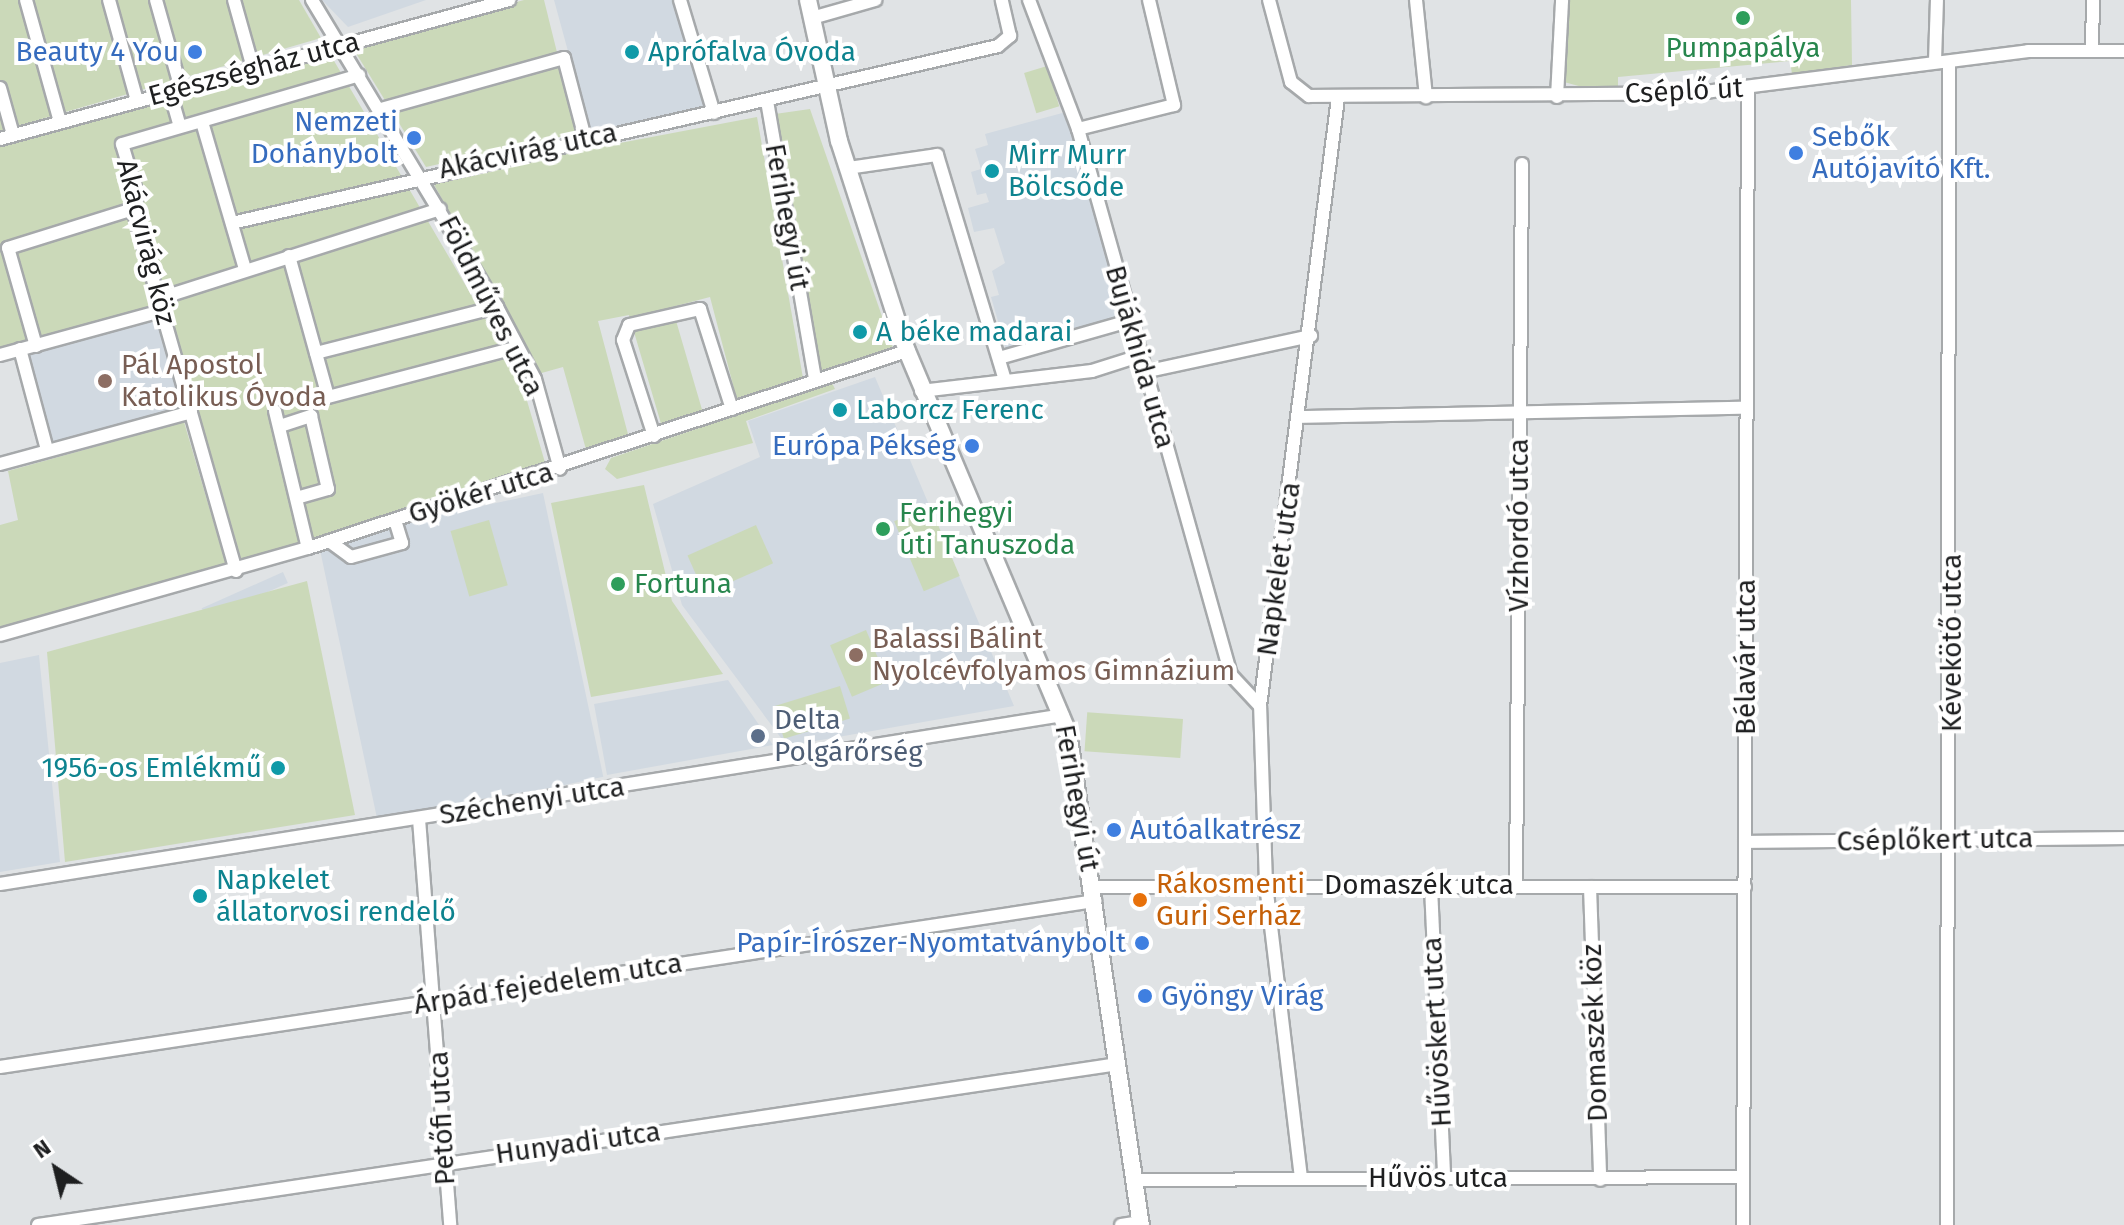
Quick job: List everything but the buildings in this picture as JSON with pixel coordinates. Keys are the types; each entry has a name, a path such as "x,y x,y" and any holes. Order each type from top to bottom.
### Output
{"main road":[{"name":"Ferihegyi út","path":"808,0 825,88 848,168 921,391 1063,715 1094,894 1141,1224"}],"street":[{"path":"26,0 60,122"},
{"path":"109,0 137,101"},
{"path":"156,0 176,90 180,127"},
{"path":"234,0 253,68"},
{"name":"Földműves utca","path":"312,0 381,109 497,307 518,347 560,469"},
{"name":"Egészségház utca","path":"6,137 509,0"},
{"path":"680,0 714,113"},
{"path":"812,18 875,0"},
{"path":"825,88 1005,43 1010,30 1002,0"},
{"name":"Bujákhida utca","path":"1029,0 1078,129 1129,321 1231,675 1260,706"},
{"path":"1078,129 1174,105 1149,0"},
{"path":"1269,0 1291,82 1309,96 1338,98"},
{"path":"1416,0 1426,97"},
{"path":"1557,97 1562,0"},
{"path":"1935,62 1937,0"},
{"path":"2092,50 2093,0"},
{"name":"Cséplő út","path":"1338,98 1557,97 1748,89 1935,62 2092,50 2124,51"},
{"path":"381,109 564,58 585,138"},
{"name":"Kévekötő utca","path":"1947,1225 1953,840 1949,62"},
{"name":"Egészségház utca","path":"122,144 359,75"},
{"path":"0,88 6,137"},
{"name":"Akácvirág utca","path":"232,223 420,174 825,88"},
{"name":"Bélavár utca","path":"1743,1225 1748,89"},
{"name":"Napkelet utca","path":"1301,1178 1266,884 1260,706 1311,336 1338,98"},
{"name":"Ferihegyi út","path":"767,101 815,379"},
{"path":"202,122 245,269"},
{"name":"Akácvirág köz","path":"122,144 137,194 133,209 236,571"},
{"path":"848,168 937,155 1005,380"},
{"name":"Vízhordó utca","path":"1516,886 1522,164"},
{"path":"36,346 8,248 133,209"},
{"name":"Akácvirág utca","path":"0,355 160,305 245,269 440,209"},
{"path":"289,256 328,397 518,347"},
{"path":"316,353 497,307"},
{"path":"654,436 623,340 637,323 700,309 732,409"},
{"path":"999,358 1129,321"},
{"path":"1144,372 1311,336"},
{"path":"20,349 47,450"},
{"name":"Gyökér utca","path":"0,635 236,571 560,469 815,379 907,351"},
{"path":"921,391 1092,371 1139,356"},
{"path":"1300,417 1746,408"},
{"path":"275,411 308,548"},
{"path":"1,461 191,412"},
{"path":"280,426 311,416 328,489 297,498"},
{"path":"329,541 351,557 402,543 395,520"},
{"name":"Széchenyi utca","path":"0,884 1063,715"},
{"name":"Petőfi utca","path":"419,819 436,1001 443,1163 450,1225"},
{"name":"Cséplőkert utca","path":"1745,842 2124,838"},
{"name":"Domaszék utca","path":"1094,894 1266,884 1745,887"},
{"name":"Hűvöskert utca","path":"1431,887 1444,1177"},
{"name":"Domaszék köz","path":"1590,887 1600,1180"},
{"name":"Árpád fejedelem utca","path":"0,1067 436,1001 1094,894"},
{"name":"Hunyadi utca","path":"38,1225 1118,1064"},
{"name":"Hűvös utca","path":"1135,1180 1742,1177"},
{"path":"1121,1225 1141,1224"}],"shaded area":[{"path":"322,0 426,0 348,27"},
{"path":"554,0 674,0 706,108 590,132"},
{"path":"1066,112 1122,317 1006,349 991,297 999,295 992,271 1005,263 994,228 974,232 968,208 989,202 986,193 977,195 971,172 981,169 975,149 988,145 985,134"},
{"name":"Pál Apostol Katolikus Óvoda","path":"158,318 183,406 54,444 28,355"},
{"name":"Balassi Bálint Nyolcévfolyamos Gimnázium","path":"875,377 1014,706 787,746 682,605 653,504 760,457 748,421"},
{"path":"543,493 603,777 378,824 318,541"},
{"path":"283,572 288,583 207,619 202,608"},
{"path":"39,655 60,862 0,872 0,663"},
{"path":"728,680 773,745 607,775 594,704"}],"green space":[{"path":"0,0 299,0 321,38 0,131"},
{"path":"524,0 544,0 577,133 426,167 351,45"},
{"path":"1568,0 1851,0 1852,65 1792,74 1790,61 1618,77 1618,88 1586,88 1564,82"},
{"path":"330,54 521,380 546,466 242,562 168,306 0,349 0,146"},
{"path":"1047,66 1059,106 1036,113 1024,73"},
{"path":"810,109 893,348 821,372 775,114"},
{"path":"757,117 803,378 737,400 710,297 672,307 703,413 662,427 629,315 598,321 629,438 587,453 563,367 538,374 431,179"},
{"path":"832,383 835,389 746,421 753,443 617,479 605,469 611,458"},
{"path":"184,422 227,568 0,627 0,525 18,520 8,471"},
{"name":"Fortuna","path":"644,485 672,601 723,674 591,697 551,503"},
{"path":"930,506 960,576 924,591 894,521"},
{"path":"489,520 508,585 469,596 451,531"},
{"path":"756,525 773,563 705,594 687,556"},
{"path":"307,581 355,815 65,862 47,652"},
{"path":"866,630 888,682 852,697 830,645"},
{"path":"840,686 850,719 784,739 774,706"},
{"path":"1087,712 1183,719 1180,758 1085,751"}],"place":[{"name":"Pumpapálya","path":"1743,18"},
{"name":"Beauty 4 You","path":"195,52"},
{"name":"Aprófalva Óvoda","path":"632,52"},
{"name":"Nemzeti Dohánybolt","path":"414,138"},
{"name":"Sebők Autójavító Kft.","path":"1796,153"},
{"name":"Mirr Murr Bölcsőde","path":"992,171"},
{"name":"A béke madarai","path":"860,332"},
{"name":"Pál Apostol Katolikus Óvoda","path":"105,381"},
{"name":"Laborcz Ferenc","path":"840,410"},
{"name":"Európa Pékség","path":"972,446"},
{"name":"Ferihegyi úti Tanuszoda","path":"883,529"},
{"name":"Fortuna","path":"618,584"},
{"name":"Balassi Bálint Nyolcévfolyamos Gimnázium","path":"856,655"},
{"name":"Delta Polgárőrség","path":"758,736"},
{"name":"1956-os Emlékmű","path":"278,768"},
{"name":"Autóalkatrész","path":"1114,830"},
{"name":"Napkelet állatorvosi rendelő","path":"200,896"},
{"name":"Rákosmenti Guri Serház","path":"1140,900"},
{"name":"Papír-Írószer-Nyomtatványbolt","path":"1142,943"},
{"name":"Gyöngy Virág","path":"1145,996"}]}
